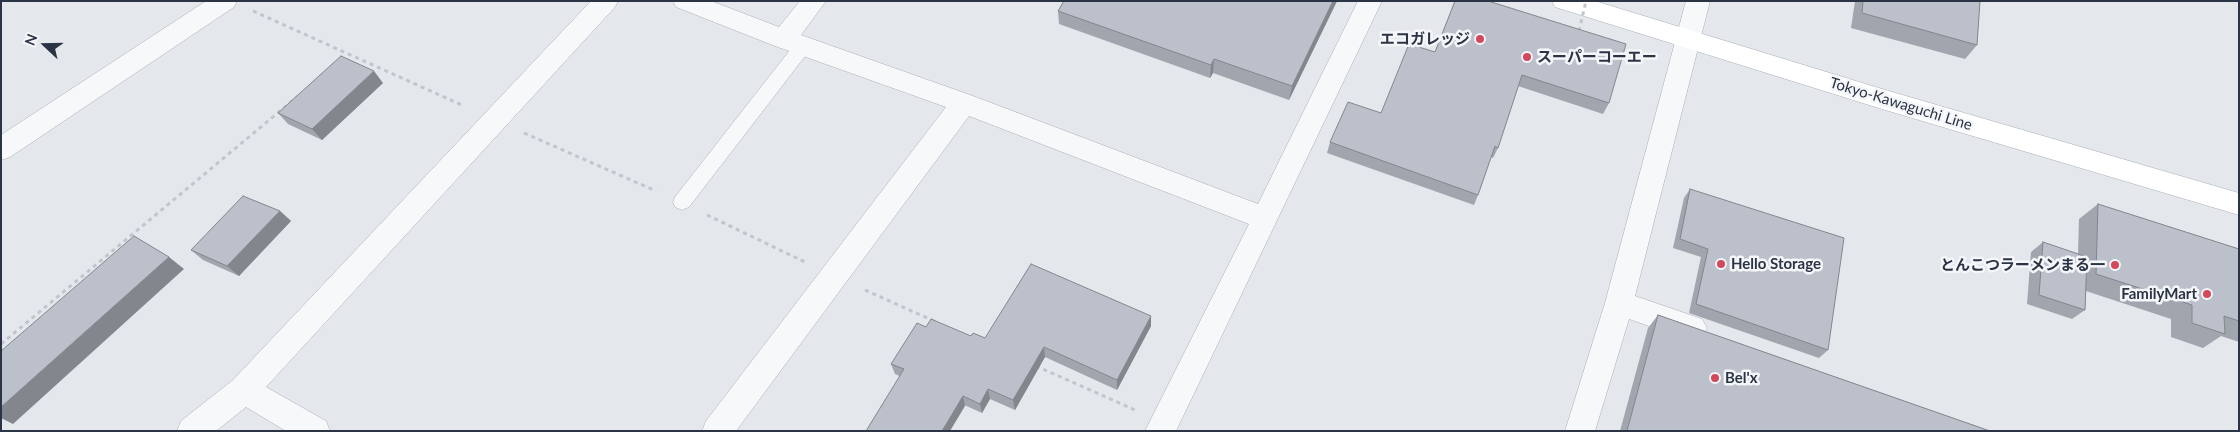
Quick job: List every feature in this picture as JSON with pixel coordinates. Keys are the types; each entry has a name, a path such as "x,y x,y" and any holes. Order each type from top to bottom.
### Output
{"main road":[{"name":"Tokyo-Kawaguchi Line","path":"1564,1 1687,40 2239,204"}],"street":[{"path":"1,149 225,1"},
{"path":"192,431 244,390 606,1"},
{"path":"685,1 794,43 964,103 1265,218"},
{"path":"794,43 814,1"},
{"path":"1162,427 1370,1"},
{"path":"1580,431 1619,302 1698,1"},
{"path":"717,431 964,103"},
{"path":"1619,302 1718,337"},
{"path":"244,390 314,431"}],"lane":[{"path":"682,202 794,43"}],"path":[{"path":"1582,32 1578,31 1586,1"},
{"path":"249,9 494,120"},
{"path":"340,60 348,54"},
{"path":"1,344 303,92"},
{"path":"832,276 940,324"},
{"path":"1029,363 1162,427"}],"building":[{"path":"1064,1 1333,1 1292,86 1214,59 1211,65 1058,11"},
{"path":"1455,1 1488,1 1626,44 1609,103 1522,75 1498,148 1495,146 1478,195 1330,142 1348,102 1381,113 1409,44 1435,52"},
{"path":"1863,1 1980,1 1977,45 1862,13"},
{"path":"341,56 374,71 312,129 278,113"},
{"path":"1690,189 1844,238 1828,350 1696,304 1708,249 1680,239"},
{"path":"243,196 280,211 227,266 191,250"},
{"path":"2098,204 2239,249 2239,321 2224,316 2225,334 2192,323 2192,305 2096,274"},
{"path":"134,236 169,257 1,407 1,351"},
{"path":"2043,242 2087,257 2085,310 2039,295"},
{"path":"1031,264 1151,316 1117,380 1044,347 1013,400 988,389 980,404 963,396 942,431 866,431 904,369 891,364 917,323 926,327 931,319 971,336 973,333 985,338"},
{"name":"Bel'x","path":"1658,315 1990,431 1627,431"}],"place":[{"name":"エコガレッジ","path":"1480,39"},
{"name":"スーパーコーエー","path":"1527,57"},
{"name":"Hello Storage","path":"1721,264"},
{"name":"とんこつラーメンまる一","path":"2115,265"},
{"name":"FamilyMart","path":"2207,294"},
{"name":"Bel'x","path":"1715,378"}]}
